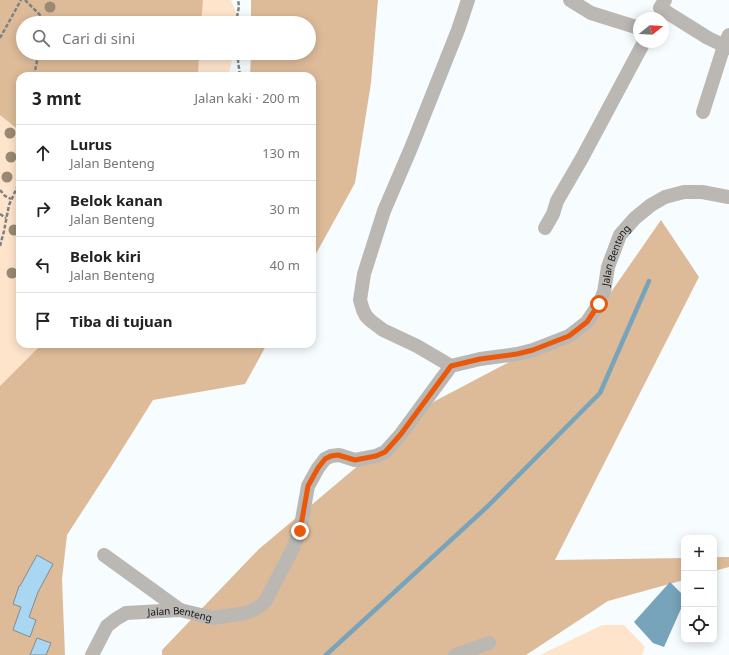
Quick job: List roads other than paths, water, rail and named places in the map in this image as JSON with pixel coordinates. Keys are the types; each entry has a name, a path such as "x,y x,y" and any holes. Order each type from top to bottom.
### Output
{"street":[{"path":"451,366 417,346 377,326 366,316 360,300 364,274 384,211 417,134 458,30 468,0"},
{"path":"570,0 591,13 633,26"},
{"path":"660,6 708,38 727,43 703,112"},
{"path":"545,228 553,214 557,201 641,48"},
{"name":"Jalan Benteng","path":"92,655 107,626 116,618 126,613 180,610 213,618 246,614 257,608 265,602 292,550 300,531 308,486 325,459 338,455 355,460 376,456 385,452 401,434 451,366 480,359 517,354 533,350 569,336 587,322 599,304 604,292 608,266 620,235 635,218 650,205 665,197 684,192 702,192 729,197"},
{"path":"104,555 180,610"},
{"path":"455,655 489,643"}],"water":[{"path":"670,582 681,593 681,609 664,647 653,643 634,622"}],"waterway":[{"path":"326,655 488,506 600,393 649,281"}]}
